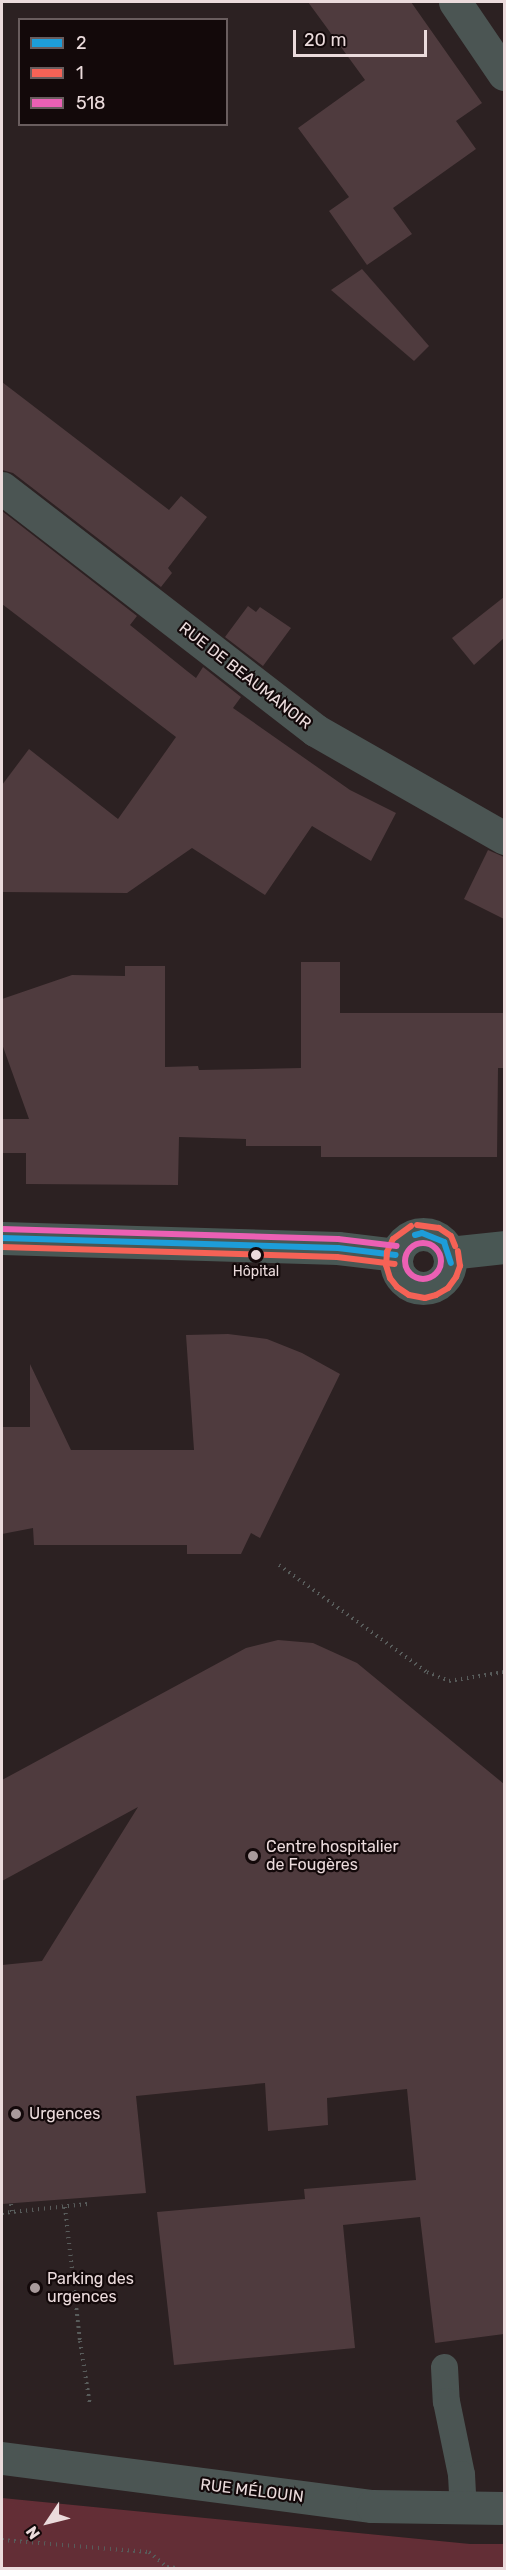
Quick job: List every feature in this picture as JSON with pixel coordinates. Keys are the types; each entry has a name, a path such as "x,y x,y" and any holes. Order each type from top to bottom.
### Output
{"main road":[{"path":"422,1233 434,1236 444,1242 449,1253 448,1273 433,1287 423,1289 404,1282 398,1274 396,1255 401,1244 410,1236 422,1233"},
{"path":"2,1238 338,1248 396,1255"},
{"path":"449,1253 504,1247"}],"street":[{"path":"455,2 504,74"},
{"name":"RUE DE BEAUMANOIR","path":"2,488 315,730 504,838"},
{"name":"RUE MÉLOUIN","path":"2,2458 372,2506 504,2508"}],"lane":[{"path":"444,2367 446,2401 461,2474 462,2507"}],"path":[{"path":"279,1565 427,1672 449,1681 504,1672"},
{"path":"11,2204 12,2212"},
{"path":"2,2213 88,2204"},
{"path":"65,2207 80,2341 90,2405"},
{"path":"2,2540 149,2552 167,2567 177,2568"}],"shaded area":[{"path":"2,2498 470,2544 504,2544 504,2568 2,2568"}],"building":[{"path":"308,2 411,2 482,103 456,121 476,149 393,208 412,234 367,265 329,211 349,197 298,128 365,80"},
{"path":"362,269 429,346 414,361 331,290"},
{"path":"2,382 169,510 181,496 207,517 168,568 172,573 161,587 13,473 2,470"},
{"path":"2,511 137,616 130,625 187,671 196,678 203,667 241,697 233,708 350,790 396,813 371,861 312,826 265,895 192,848 127,893 2,892 2,785 29,749 118,819 176,737 2,604"},
{"path":"504,597 504,638 474,665 452,638"},
{"path":"248,606 256,612 260,607 291,628 263,666 225,637"},
{"path":"488,850 504,857 504,919 464,899"},
{"path":"301,962 340,962 340,1013 504,1013 504,1068 498,1068 497,1157 321,1157 321,1146 246,1146 246,1139 179,1137 178,1185 26,1184 26,1153 2,1153 2,1119 29,1119 2,1044 2,999 72,975 125,976 125,966 165,966 165,1067 198,1066 199,1070 301,1068"},
{"path":"228,1334 267,1339 302,1353 340,1374 260,1538 251,1533 241,1554 187,1554 187,1545 34,1545 33,1528 2,1534 2,1427 30,1427 30,1364 71,1450 194,1450 186,1335"},
{"path":"278,1640 313,1643 357,1663 504,1784 504,2334 435,2343 420,2217 343,2225 355,2348 174,2365 157,2212 305,2199 304,2189 416,2180 407,2089 327,2098 328,2125 268,2131 265,2083 136,2096 146,2193 2,2204 2,1965 42,1961 138,1807 2,1881 2,1780 246,1648"}],"transit line":[{"name":"1","path":"417,1225 439,1228 451,1236 455,1246"},
{"name":"1","path":"411,1226 393,1239 387,1252 386,1265 390,1278 397,1287 409,1295 425,1298 448,1288 460,1266 458,1251"},
{"name":"518","path":"2,1229 338,1239 397,1246"},
{"name":"2","path":"415,1235 422,1233 444,1242 451,1263"},
{"name":"2","path":"2,1238 338,1248 396,1255"},
{"name":"518","path":"423,1243 436,1248 441,1261 436,1274 423,1279 410,1274 405,1261 410,1248 423,1243"},
{"name":"1","path":"2,1247 337,1257 395,1264"}],"place":[{"name":"Hôpital","path":"256,1255"},
{"name":"Centre hospitalier de Fougères","path":"253,1856"},
{"name":"Urgences","path":"16,2114"},
{"name":"Parking des urgences","path":"35,2288"}]}
